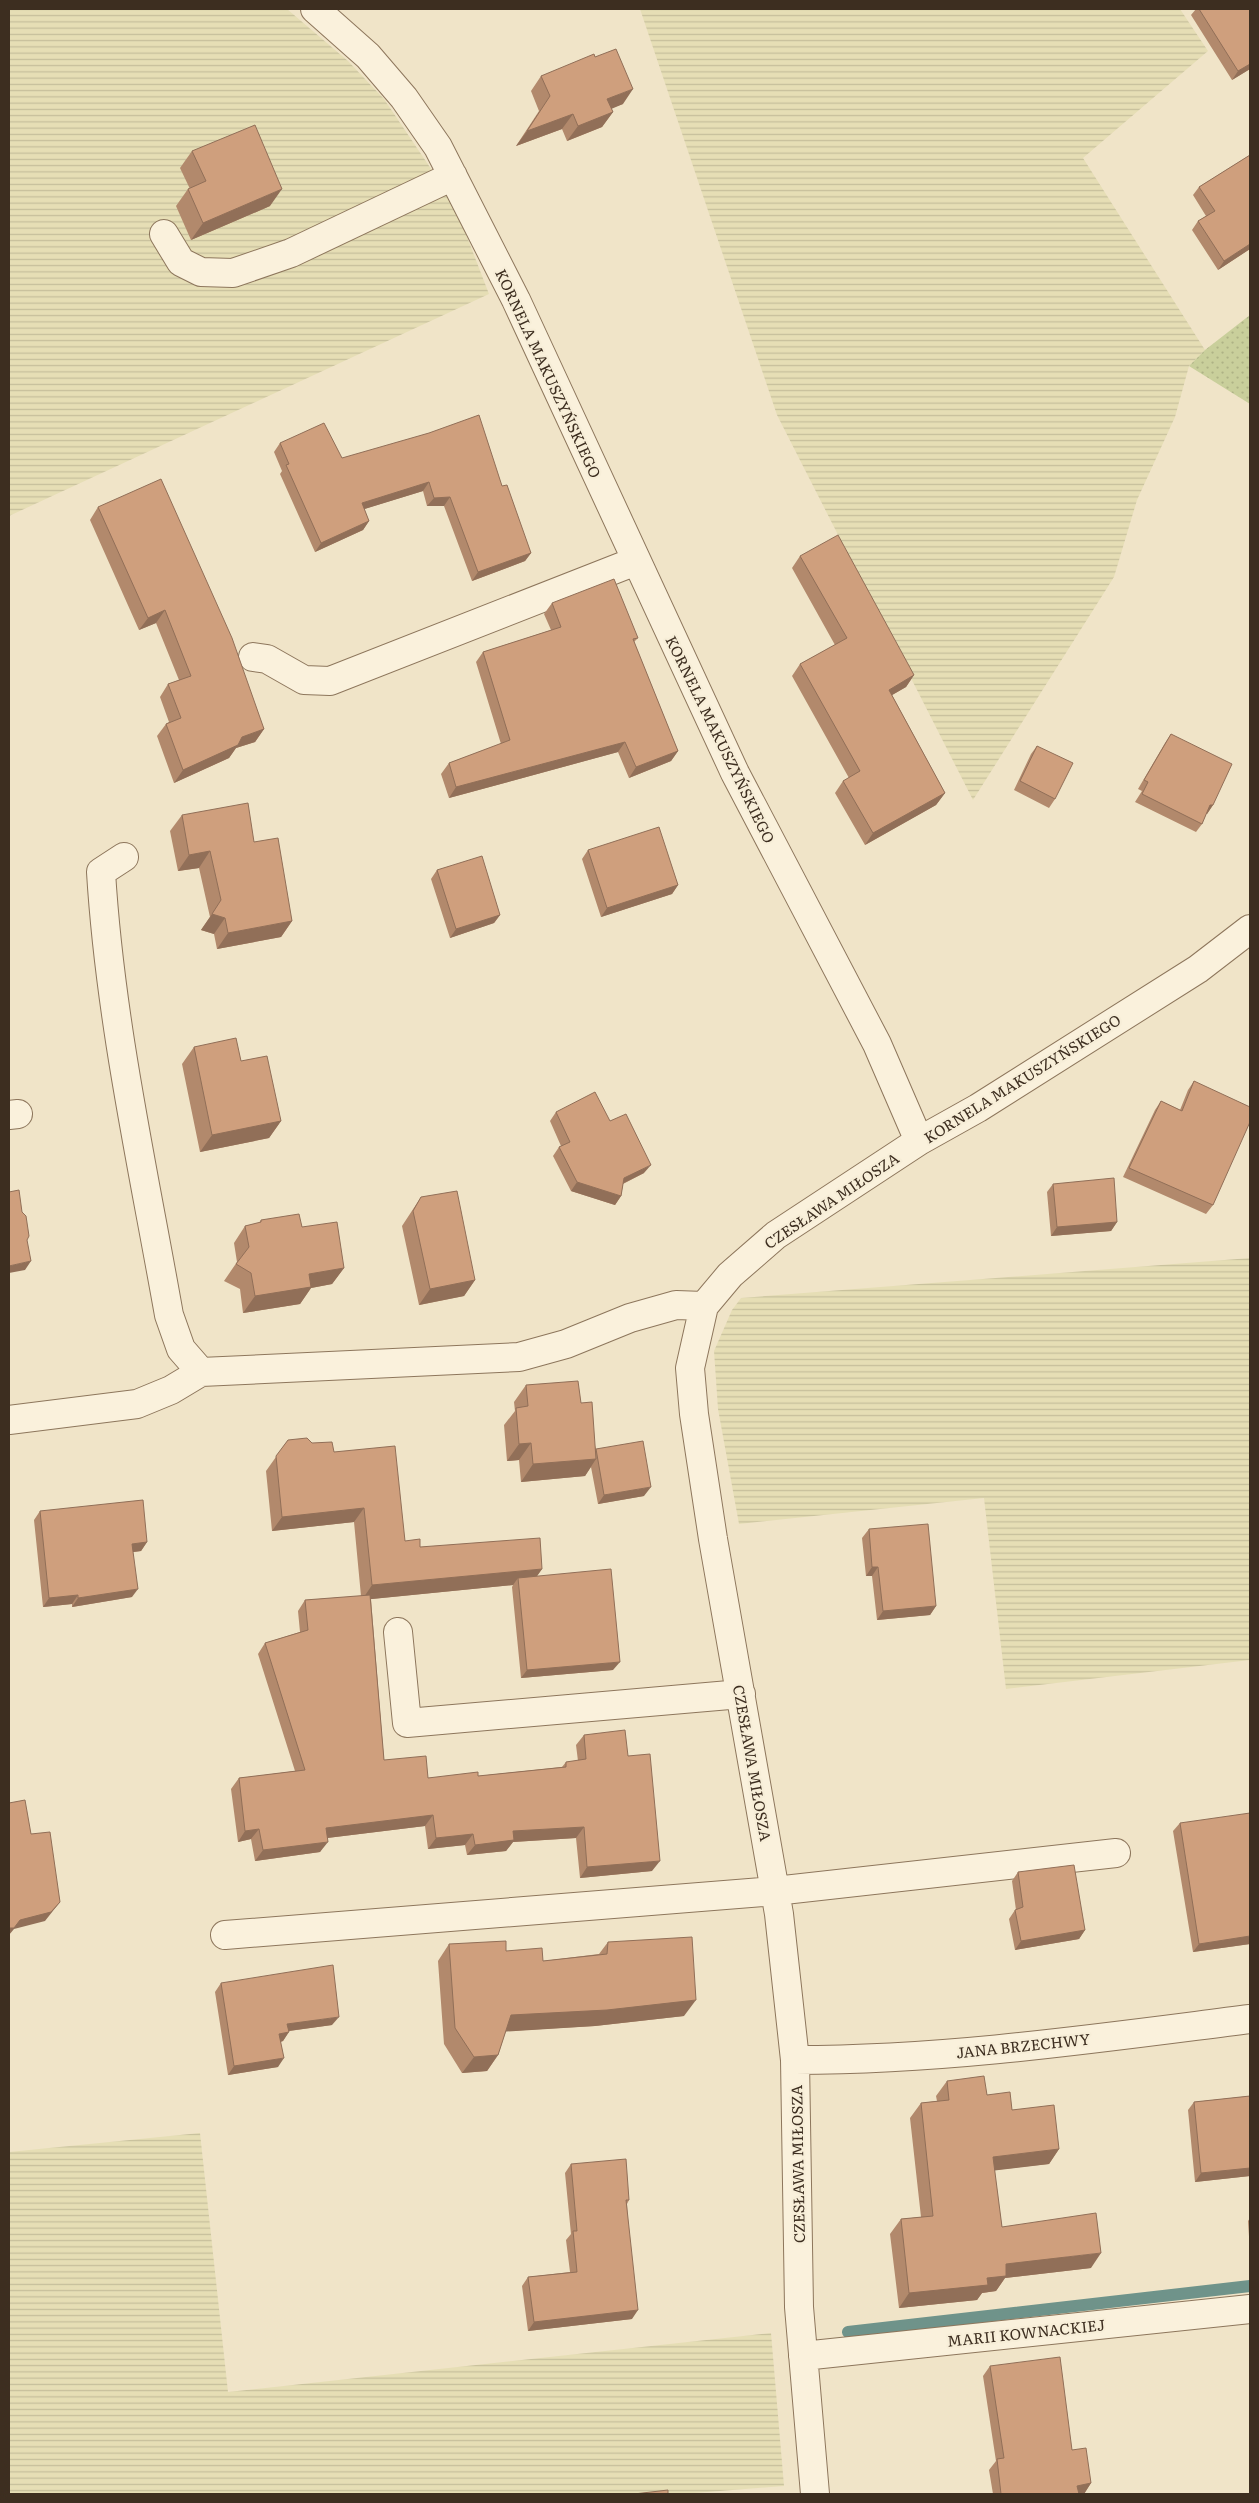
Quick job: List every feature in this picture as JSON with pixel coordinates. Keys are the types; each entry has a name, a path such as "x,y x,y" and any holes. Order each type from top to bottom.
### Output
{"street":[{"name":"KORNELA MAKUSZYŃSKIEGO","path":"315,9 368,56 404,98 438,147 501,270 735,773 877,1044 919,1141 978,1108 1198,969 1250,929"},
{"path":"164,234 181,262 202,272 233,273 291,253 453,176"},
{"path":"253,657 267,659 304,680 330,682 636,561"},
{"path":"124,857 101,872 104,923 125,1063 169,1315 181,1349 202,1372"},
{"name":"CZESŁAWA MIŁOSZA","path":"815,2494 799,2307 795,2060 775,1891 713,1539 694,1414 690,1368 704,1306 730,1275 776,1235 919,1141"},
{"path":"9,1420 137,1404 171,1390 202,1372 519,1357 566,1344 630,1318 676,1304 704,1306"},
{"path":"398,1632 407,1723 741,1694"},
{"path":"225,1935 775,1891 1116,1853"},
{"name":"JANA BRZECHWY","path":"795,2060 890,2058 1033,2046 1250,2019"},
{"name":"MARII KOWNACKIEJ","path":"803,2356 1250,2309"}],"shaded area":[{"path":"9,9 287,9 348,61 384,99 454,203 489,294 9,516"},
{"path":"640,9 1180,9 1208,51 1083,158 1205,350 1189,366 1175,417 1137,500 1114,577 973,800 777,415"},
{"path":"1250,1258 1250,1660 1006,1689 984,1498 739,1524 718,1409 714,1351 732,1310 741,1298"},
{"path":"200,2133 228,2392 771,2333 784,2486 682,2494 9,2494 9,2152"}],"green space":[{"path":"1250,315 1250,404 1189,366 1205,350"}],"building":[{"path":"1199,9 1250,9 1250,64 1238,71"},
{"path":"616,49 633,89 607,99 613,112 578,126 573,114 527,131 550,96 541,76 594,54 595,57"},
{"path":"255,125 282,189 203,223 188,189 206,181 192,151"},
{"path":"1250,155 1250,244 1224,261 1198,221 1215,211 1199,187"},
{"path":"479,415 502,486 507,485 531,553 478,572 450,497 434,498 429,482 362,503 369,521 321,543 286,465 289,464 280,443 324,423 342,458 429,433"},
{"path":"161,479 232,638 264,729 242,737 238,745 183,770 166,724 181,718 168,684 191,676 165,610 148,618 98,507"},
{"path":"838,535 914,675 889,690 945,793 873,833 843,781 860,771 800,664 847,638 800,556"},
{"path":"614,579 638,638 633,639 678,751 636,767 625,742 456,787 449,763 510,740 483,652 561,627 552,603"},
{"path":"1171,734 1232,764 1202,824 1142,794 1148,782 1144,780"},
{"path":"1037,746 1073,763 1055,799 1020,781"},
{"path":"248,803 254,842 278,838 292,921 228,933 225,918 212,914 221,900 210,851 189,855 182,815"},
{"path":"659,827 678,885 607,908 588,850"},
{"path":"482,856 500,915 456,929 437,870"},
{"path":"236,1038 241,1061 267,1056 281,1121 212,1135 194,1047"},
{"path":"1194,1081 1250,1107 1250,1122 1213,1205 1129,1168 1161,1101 1182,1111"},
{"path":"595,1092 610,1121 626,1114 651,1165 624,1178 621,1196 577,1182 559,1147 570,1142 556,1112"},
{"path":"1114,1178 1117,1222 1057,1227 1053,1184"},
{"path":"19,1190 22,1212 26,1216 29,1236 27,1240 31,1261 9,1266 9,1192"},
{"path":"457,1191 475,1280 430,1289 413,1211 421,1197"},
{"path":"299,1214 302,1227 337,1222 344,1268 309,1274 311,1287 255,1296 251,1273 236,1264 249,1247 245,1226 261,1222 261,1220"},
{"path":"578,1381 581,1403 592,1402 596,1459 533,1464 531,1443 519,1444 516,1408 528,1406 526,1385"},
{"path":"307,1438 312,1443 332,1442 334,1452 395,1446 405,1541 420,1539 420,1547 540,1538 542,1569 372,1585 364,1508 282,1517 276,1456 288,1440"},
{"path":"643,1441 651,1487 604,1495 596,1449"},
{"path":"143,1500 147,1542 132,1544 138,1589 78,1598 78,1595 49,1598 40,1511"},
{"path":"928,1524 936,1606 883,1611 878,1567 872,1567 869,1529"},
{"path":"611,1569 620,1662 527,1670 518,1578"},
{"path":"370,1595 384,1760 426,1756 428,1778 478,1772 478,1776 566,1767 566,1762 586,1759 584,1735 625,1730 628,1756 650,1754 660,1861 587,1867 584,1827 513,1831 514,1840 475,1845 473,1834 436,1838 433,1815 326,1828 328,1842 263,1850 259,1829 245,1831 239,1778 305,1770 265,1643 308,1630 305,1600"},
{"path":"25,1800 31,1834 50,1832 60,1902 51,1912 20,1920 14,1928 9,1928 9,1803"},
{"path":"1250,1813 1250,1936 1199,1944 1180,1823"},
{"path":"1074,1865 1085,1930 1021,1941 1015,1910 1023,1907 1018,1872"},
{"path":"692,1937 696,2000 607,2010 511,2015 498,2055 474,2057 455,2028 449,1944 506,1941 506,1951 542,1948 543,1961 607,1954 608,1942"},
{"path":"333,1965 339,2017 287,2024 289,2032 279,2034 284,2058 234,2066 221,1983"},
{"path":"984,2076 987,2095 1010,2092 1012,2110 1054,2105 1059,2149 993,2157 1002,2227 1096,2213 1101,2253 1006,2264 1006,2276 987,2278 988,2285 909,2293 901,2219 933,2216 921,2103 949,2100 947,2081"},
{"path":"1250,2096 1250,2168 1201,2173 1194,2102"},
{"path":"626,2159 629,2200 626,2200 638,2310 534,2322 528,2277 577,2272 573,2231 577,2231 571,2164"},
{"path":"1060,2357 1072,2450 1086,2448 1091,2483 1077,2486 1079,2494 1001,2494 997,2459 1004,2458 990,2366"},
{"path":"668,2490 668,2494 634,2494"}],"waterway":[{"path":"848,2332 1250,2286"}]}
